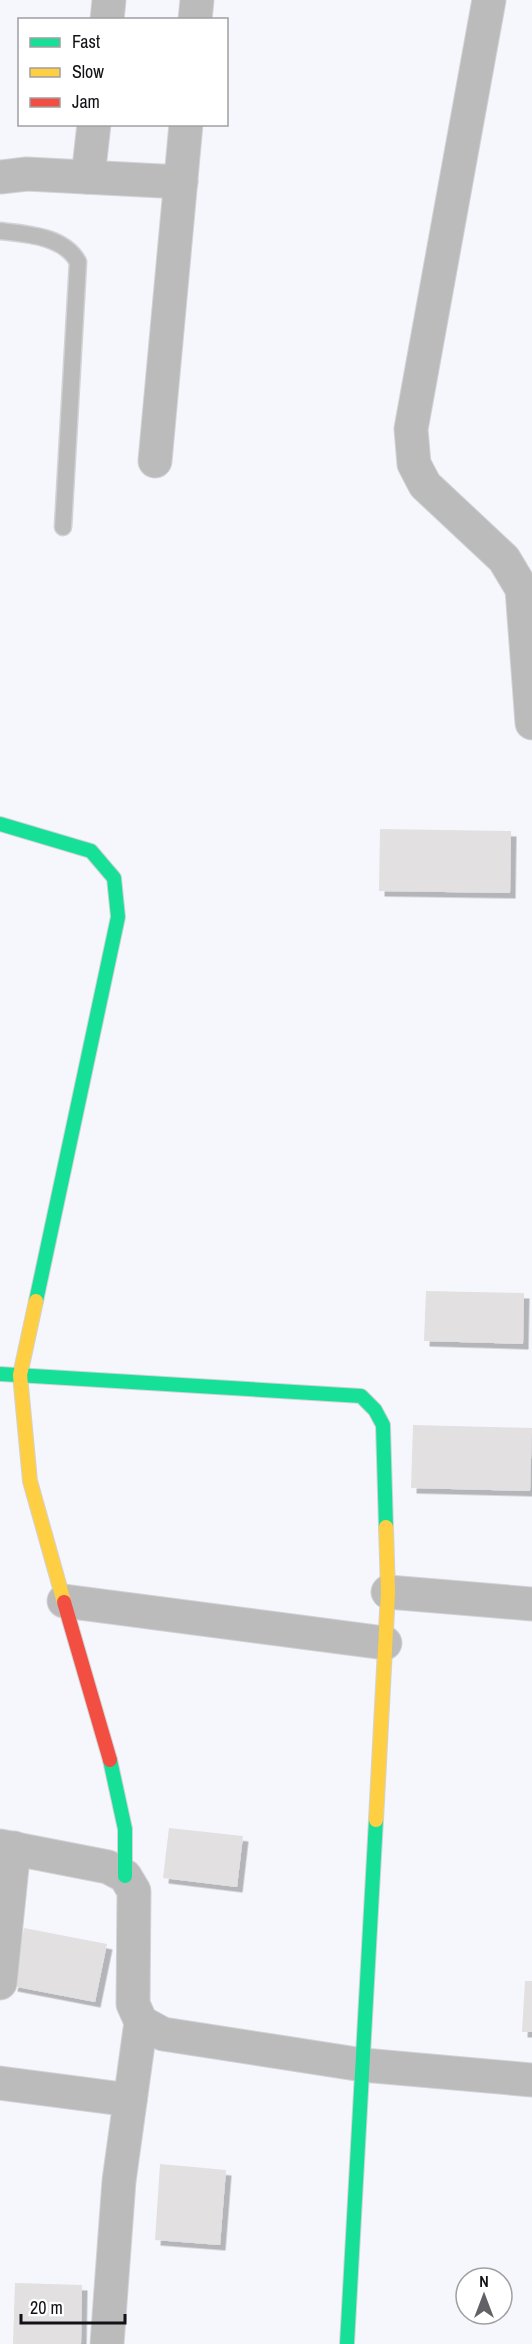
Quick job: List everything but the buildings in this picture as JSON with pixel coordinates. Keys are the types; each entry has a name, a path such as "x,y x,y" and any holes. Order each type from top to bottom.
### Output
{"street":[{"path":"107,18 109,0"},
{"path":"195,18 197,0"},
{"path":"489,0 411,429 414,464 425,485 504,559 522,589 532,723"},
{"path":"88,177 94,126"},
{"path":"155,461 186,126"},
{"path":"0,177 27,174 181,182"},
{"path":"0,825 91,851 114,878 118,917 20,1375 30,1481 64,1601 80,1648 116,1784 125,1829 125,1876 134,1891 133,2004 141,2022 119,2181 107,2344"},
{"path":"0,1374 361,1396 375,1410 383,1425 388,1592 347,2344"},
{"path":"388,1592 532,1604"},
{"path":"64,1601 385,1643"},
{"path":"0,1983 7,1847 108,1867 125,1876"},
{"path":"141,2022 163,2034 363,2065 532,2080"},
{"path":"0,2083 130,2100"}],"lane":[{"path":"0,231 59,242 72,252 78,262 63,527"}],"traffic: fast":[{"path":"0,824 91,851 114,878 118,917 36,1301"},
{"path":"0,1374 361,1396 375,1410 383,1425 386,1527"},
{"path":"110,1760 125,1829 125,1876"},
{"path":"347,2344 376,1820"}],"traffic: slow":[{"path":"36,1301 20,1375 30,1481 64,1602"},
{"path":"376,1820 388,1592 386,1527"}],"traffic: jam":[{"path":"64,1602 110,1760"}]}
